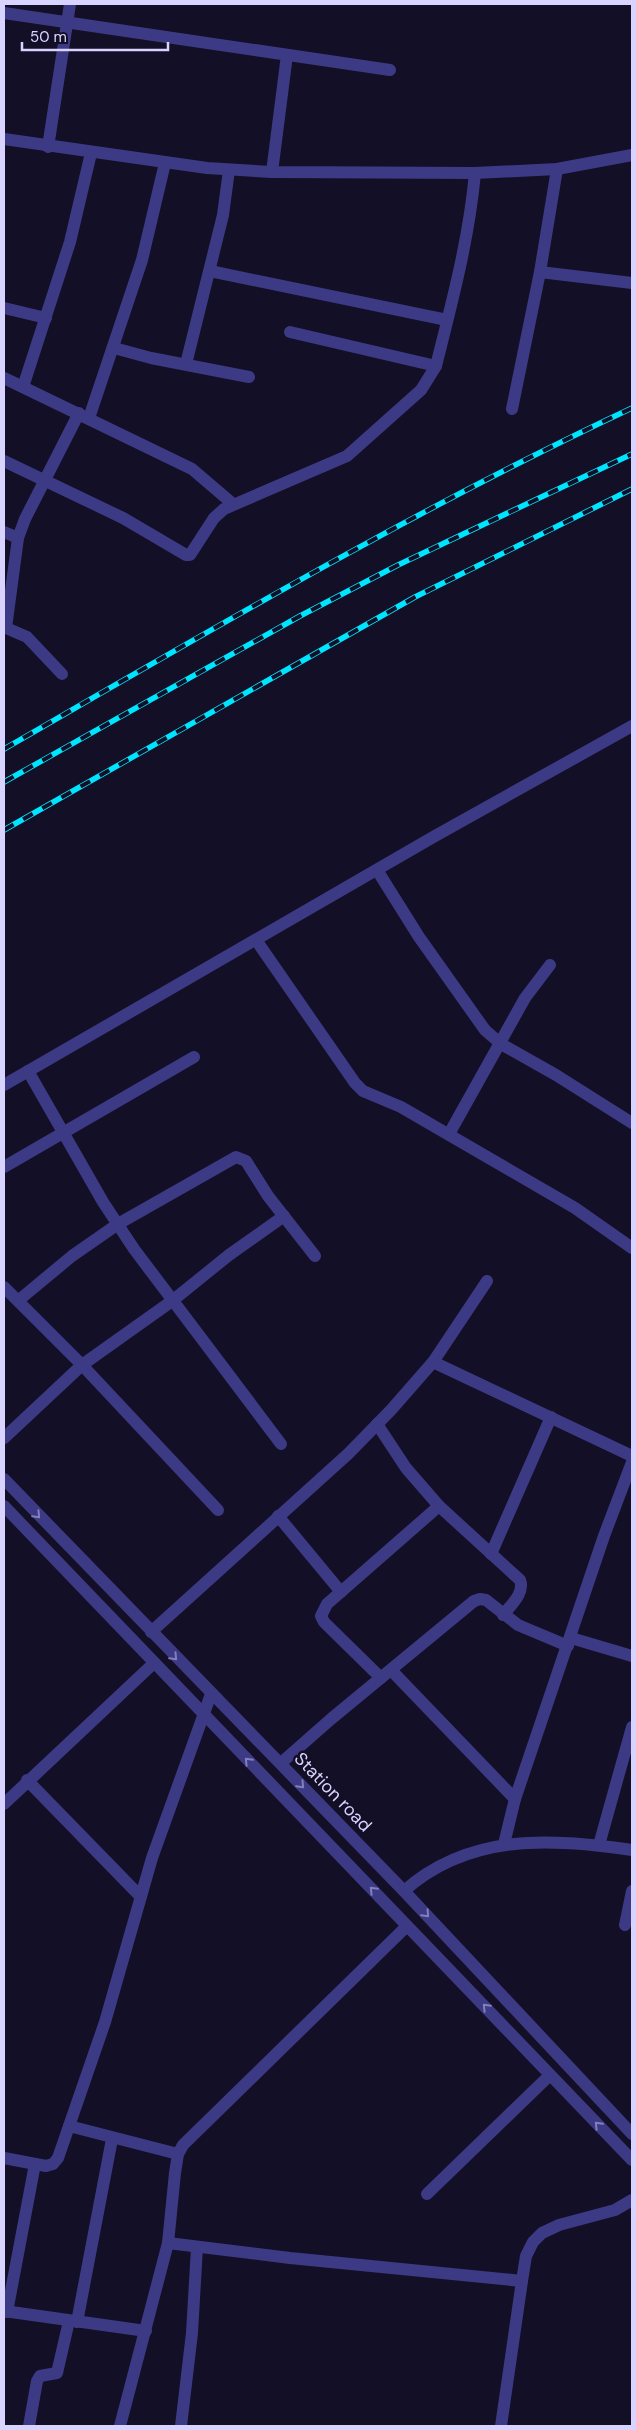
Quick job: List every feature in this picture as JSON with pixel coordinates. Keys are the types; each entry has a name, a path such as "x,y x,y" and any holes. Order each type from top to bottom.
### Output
{"street":[{"path":"48,147 70,4"},
{"path":"4,13 390,70"},
{"path":"272,172 287,55"},
{"path":"4,139 164,163 229,170 272,172 475,173 557,169 632,155"},
{"path":"24,387 70,242 91,153"},
{"path":"62,674 27,637 5,628 18,538 45,480 84,416 114,348 142,260 164,163"},
{"path":"512,409 540,272 557,169"},
{"path":"186,364 223,215 229,170"},
{"path":"4,461 122,518 186,555 193,552 214,518 233,504 347,456 421,390 436,366 468,228 475,173"},
{"path":"210,271 447,320"},
{"path":"540,272 632,283"},
{"path":"4,308 46,318"},
{"path":"290,332 436,366"},
{"path":"114,348 151,358 249,377"},
{"path":"4,378 192,469 233,504"},
{"path":"4,532 18,538"},
{"path":"4,1085 377,870 632,726"},
{"path":"377,870 419,937 471,1013 485,1030 502,1044 556,1075 632,1123"},
{"path":"256,940 355,1083 364,1091 401,1107 449,1134 575,1208 632,1248"},
{"path":"449,1134 502,1044 526,998 550,965"},
{"path":"4,1167 194,1057"},
{"path":"28,1071 118,1224 172,1301 281,1444"},
{"path":"19,1300 72,1256 118,1224 236,1157 246,1161 284,1216 315,1256"},
{"path":"4,1438 82,1365 172,1301 229,1255 284,1216"},
{"path":"151,1632 348,1454 377,1424 432,1362 487,1281"},
{"path":"4,1287 82,1365 218,1510"},
{"path":"432,1362 632,1456"},
{"path":"491,1554 551,1417"},
{"path":"377,1424 406,1468 439,1506 514,1573 523,1586 521,1592 503,1615"},
{"path":"504,1844 515,1799 570,1642 604,1536 632,1462"},
{"name":"Station road","path":"4,1479 404,1891 632,2134"},
{"path":"4,1506 632,2160"},
{"path":"381,1678 321,1616 327,1604 439,1506"},
{"path":"278,1516 341,1592"},
{"path":"281,1763 331,1719 474,1601 480,1599 486,1600 518,1625 570,1642 632,1656"},
{"path":"4,1804 27,1780 154,1663"},
{"path":"391,1670 515,1799"},
{"path":"4,2158 46,2166 53,2164 69,2126 105,2022 152,1858 211,1694"},
{"path":"599,1845 632,1727"},
{"path":"27,1780 141,1897"},
{"path":"404,1891 422,1874 456,1857 504,1844 552,1843 599,1845 632,1850"},
{"path":"625,1925 632,1891"},
{"path":"120,2426 168,2243 178,2154 189,2138 407,1926"},
{"path":"427,2194 550,2075"},
{"path":"69,2126 112,2139 178,2154"},
{"path":"29,2426 37,2380 40,2376 58,2373 73,2321 112,2139"},
{"path":"35,2164 6,2312 146,2331"},
{"path":"501,2426 526,2256 533,2242 542,2233 559,2225 615,2210 632,2200"},
{"path":"168,2243 290,2258 522,2281"},
{"path":"181,2426 192,2333 198,2247"}],"railway":[{"path":"4,749 237,615 393,529 551,447 632,408"},
{"path":"4,782 300,616 398,565 632,454"},
{"path":"4,830 415,597 632,489"}]}
